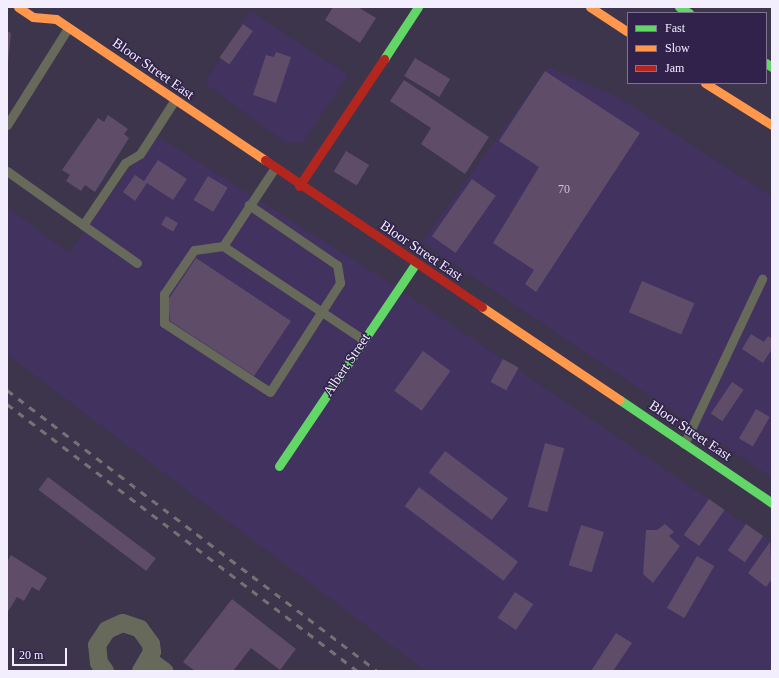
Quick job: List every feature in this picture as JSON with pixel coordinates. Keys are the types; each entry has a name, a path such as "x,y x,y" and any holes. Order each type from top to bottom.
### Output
{"main road":[{"path":"18,7 33,17 56,19 51,7"},
{"path":"299,186 418,7"},
{"path":"590,7 627,31"},
{"name":"Bloor Street East","path":"56,19 299,186 772,503"},
{"path":"707,84 772,125"},
{"name":"Albert Street","path":"279,466 415,264"}],"street":[{"path":"105,671 97,654 97,645 107,630 115,625 132,625 147,635 152,652 145,665 164,671"}],"lane":[{"path":"7,125 68,28"},
{"path":"83,224 125,163 140,154 174,100"},
{"path":"223,246 274,169"},
{"path":"7,171 137,263"},
{"path":"249,205 337,266 340,283 323,314 270,392 164,323 164,294 194,250 223,246 323,314 364,340"},
{"path":"684,444 762,279"}],"shaded area":[{"path":"250,11 348,75 303,142 286,143 205,83"},
{"path":"548,67 618,97 772,197 772,478 422,242"},
{"path":"154,134 396,287 772,542 772,671 426,671 7,354 7,207 69,253"}],"building":[{"path":"333,7 358,7 376,18 360,43 325,20"},
{"path":"243,24 253,31 229,64 219,58"},
{"path":"7,31 11,33 8,62 7,62"},
{"path":"276,52 291,57 276,103 253,95 266,55 274,57"},
{"path":"415,58 450,79 439,97 404,76"},
{"path":"545,71 640,133 536,292 525,284 534,270 493,243 539,167 499,141"},
{"path":"404,80 489,137 465,174 421,144 431,128 390,101"},
{"path":"108,115 128,129 124,134 129,138 95,192 85,185 81,191 66,181 70,175 62,170 98,118 104,122"},
{"path":"346,151 369,165 357,185 334,172"},
{"path":"158,160 187,179 173,200 147,183 135,201 123,192 135,175 144,181"},
{"path":"208,176 228,188 213,212 194,200"},
{"path":"472,179 496,196 456,253 432,236"},
{"path":"166,216 178,223 173,232 161,225"},
{"path":"196,258 291,321 254,376 170,321 168,300"},
{"path":"642,281 694,303 681,335 629,312"},
{"path":"751,334 764,342 768,336 772,339 772,349 763,363 742,349"},
{"path":"423,351 451,371 422,411 394,391"},
{"path":"503,359 519,368 506,390 490,382"},
{"path":"732,382 744,390 722,421 711,414"},
{"path":"756,409 770,417 753,446 739,438"},
{"path":"545,443 564,448 547,512 528,507"},
{"path":"445,451 508,499 492,520 429,473"},
{"path":"48,477 156,558 146,571 38,490"},
{"path":"419,487 518,562 504,581 405,506"},
{"path":"709,499 725,510 699,546 684,535"},
{"path":"665,524 674,532 669,536 680,546 653,583 643,574 646,530 657,530"},
{"path":"746,524 763,536 745,562 728,550"},
{"path":"581,525 604,532 592,572 569,565"},
{"path":"770,542 772,579 766,587 748,573"},
{"path":"11,555 47,578 39,591 32,587 24,601 17,597 7,613 7,562"},
{"path":"697,556 714,566 684,618 667,608"},
{"path":"515,592 533,604 516,630 498,618"},
{"path":"232,599 296,649 280,670 251,648 233,671 195,671 183,662"},
{"path":"616,633 632,643 613,671 591,671"}],"railway":[{"path":"7,390 377,671"},
{"path":"7,404 358,671"}],"traffic: fast":[{"path":"384,59 418,7"},
{"path":"679,7 687,12"},
{"path":"767,64 772,67"},
{"path":"279,466 415,264"},
{"path":"620,400 772,503"}],"traffic: slow":[{"path":"18,7 33,17 56,19 265,160"},
{"path":"590,7 627,31"},
{"path":"707,84 772,125"},
{"path":"482,307 620,400"}],"traffic: jam":[{"path":"299,186 384,59"},
{"path":"265,160 482,307"}]}
